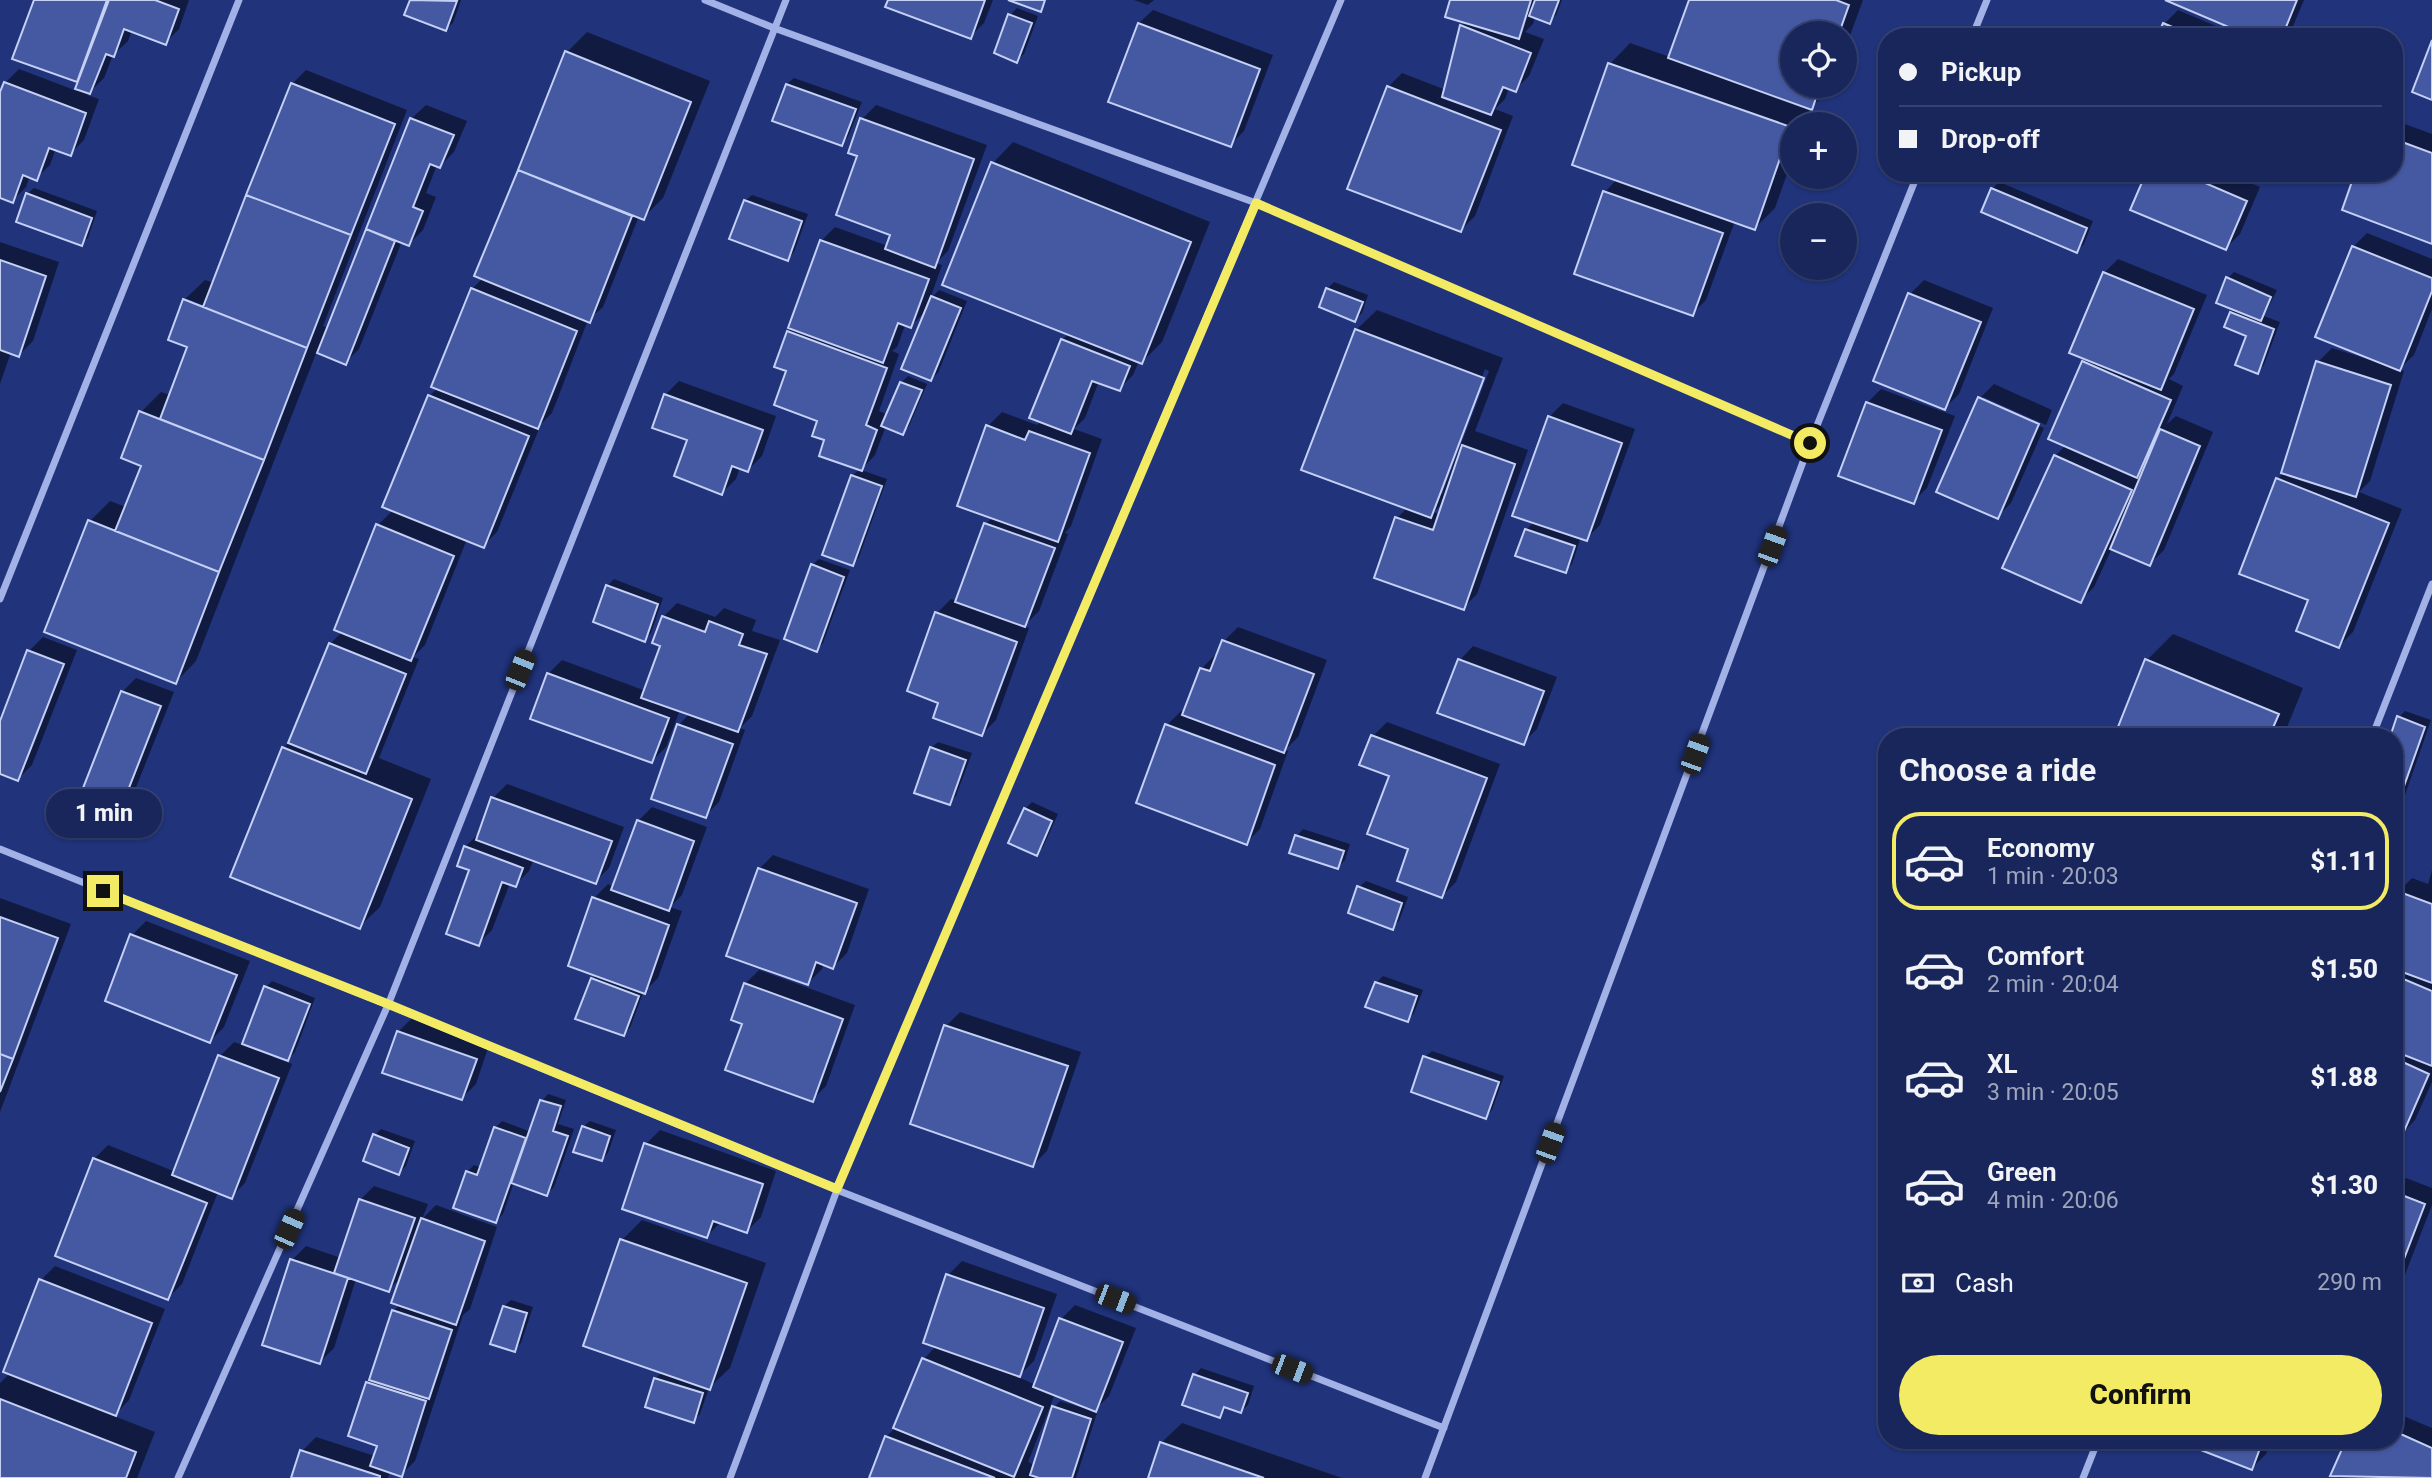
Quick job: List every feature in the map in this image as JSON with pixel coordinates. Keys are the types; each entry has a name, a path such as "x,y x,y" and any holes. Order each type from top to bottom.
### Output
{"street":[{"path":"0,599 239,0"},
{"path":"705,0 774,28 1256,203 1810,443"},
{"path":"178,1478 388,1004 786,0"},
{"path":"730,1478 837,1189 1342,0"},
{"path":"1976,28 1987,0"},
{"path":"1425,1478 1810,443 1914,182"},
{"path":"2376,728 2432,584"},
{"path":"0,849 388,1004 837,1189 1444,1428"},
{"path":"2083,1478 2094,1449"}],"building":[{"path":"34,0 107,0 77,82 12,59"},
{"path":"109,0 155,0 179,9 166,45 124,29 114,57 106,54 90,94 75,89"},
{"path":"410,0 457,1 446,31 404,15"},
{"path":"888,0 985,0 971,39 885,7"},
{"path":"1008,0 1045,0 1041,12"},
{"path":"1450,0 1531,0 1519,39 1445,17"},
{"path":"1535,0 1559,0 1550,24 1529,16"},
{"path":"1689,0 1836,0 1849,5 1843,21 1780,21 1780,98 1816,98 1812,110 1668,58"},
{"path":"2165,0 2297,0 2286,28 2231,28"},
{"path":"1008,14 1032,23 1017,63 994,53"},
{"path":"1138,23 1260,69 1231,147 1108,102"},
{"path":"2163,23 2175,28 2161,28"},
{"path":"1460,25 1531,53 1516,92 1503,87 1491,115 1442,97"},
{"path":"2432,40 2432,100 2412,92"},
{"path":"565,51 691,102 644,220 518,170"},
{"path":"1608,63 1780,123 1780,158 1755,230 1572,165"},
{"path":"4,82 86,113 71,156 49,148 37,181 23,175 13,203 0,198 0,92"},
{"path":"291,83 395,124 351,235 246,195"},
{"path":"786,84 856,109 842,146 772,121"},
{"path":"1387,86 1501,130 1461,232 1347,189"},
{"path":"410,118 454,135 440,168 430,164 413,207 423,211 409,246 366,229"},
{"path":"860,118 974,159 935,268 885,249 890,235 836,215 857,156 848,153"},
{"path":"2403,142 2432,153 2432,244 2342,210 2352,182 2403,182"},
{"path":"991,162 1191,242 1142,364 942,285"},
{"path":"518,170 632,216 590,323 474,276"},
{"path":"2142,182 2203,182 2247,201 2226,250 2130,210"},
{"path":"1991,188 2087,228 2077,253 1981,212"},
{"path":"1603,191 1723,233 1693,316 1574,274"},
{"path":"26,193 92,218 82,246 16,222"},
{"path":"246,195 351,235 307,348 203,307"},
{"path":"744,200 802,221 788,261 729,239"},
{"path":"366,229 395,241 346,365 317,353"},
{"path":"820,240 929,279 911,328 898,323 883,363 788,328"},
{"path":"2352,246 2432,278 2432,291 2400,371 2315,337"},
{"path":"0,260 46,276 19,357 0,350"},
{"path":"2103,272 2194,309 2161,390 2069,353"},
{"path":"2226,277 2271,297 2261,321 2216,303"},
{"path":"471,288 577,331 538,429 431,387"},
{"path":"1326,288 1363,302 1355,322 1319,307"},
{"path":"1908,293 1981,322 1945,410 1873,381"},
{"path":"931,296 961,308 931,381 901,369"},
{"path":"183,299 307,348 264,460 160,419 187,347 168,340"},
{"path":"2230,312 2274,329 2258,374 2235,365 2246,336 2224,327"},
{"path":"1355,329 1484,378 1431,518 1301,470"},
{"path":"787,331 887,368 866,425 877,430 862,471 819,456 824,440 812,436 817,421 774,405 786,371 774,367"},
{"path":"1061,339 1130,366 1120,391 1092,381 1071,434 1029,418"},
{"path":"2082,361 2171,400 2137,478 2048,439"},
{"path":"2316,361 2391,385 2356,497 2281,473"},
{"path":"900,382 922,390 903,435 881,426"},
{"path":"664,394 763,430 748,472 732,466 722,495 674,476 687,440 652,428"},
{"path":"428,395 529,436 484,548 382,507"},
{"path":"1978,397 2039,424 1998,519 1936,492"},
{"path":"1866,402 1942,430 1914,504 1838,476"},
{"path":"139,411 264,460 219,572 115,531 141,466 121,458"},
{"path":"1548,416 1622,443 1587,541 1512,516"},
{"path":"986,425 1025,440 1029,431 1090,453 1058,542 957,506"},
{"path":"2160,429 2200,446 2150,566 2110,549"},
{"path":"1462,445 1515,464 1464,610 1374,578 1395,517 1433,530"},
{"path":"2054,455 2132,490 2081,603 2002,568"},
{"path":"851,475 882,486 853,566 822,555"},
{"path":"2276,478 2389,523 2339,648 2296,631 2308,600 2239,574"},
{"path":"88,520 219,572 176,684 44,632"},
{"path":"984,523 1055,548 1025,627 955,602"},
{"path":"376,524 454,556 411,661 334,630"},
{"path":"1525,529 1575,546 1566,573 1515,556"},
{"path":"811,564 844,577 817,652 784,639"},
{"path":"606,585 658,604 645,642 593,622"},
{"path":"935,612 1017,642 982,736 933,718 938,703 907,691"},
{"path":"662,616 705,632 709,621 743,634 739,645 767,654 738,732 641,698 660,646 652,643"},
{"path":"1222,640 1314,674 1284,753 1182,715 1200,668 1210,671"},
{"path":"329,643 406,674 366,774 288,743"},
{"path":"27,650 64,664 18,781 0,774 0,721"},
{"path":"1458,659 1544,691 1524,745 1437,713"},
{"path":"2145,659 2279,714 2273,728 2118,728"},
{"path":"547,673 669,718 652,763 530,719"},
{"path":"121,691 161,706 116,821 76,806"},
{"path":"2397,716 2425,727 2403,789 2403,728 2393,728"},
{"path":"677,724 733,744 706,818 651,799"},
{"path":"1165,724 1275,765 1247,845 1136,803"},
{"path":"1371,735 1487,778 1442,898 1397,881 1408,849 1367,834 1389,776 1359,765"},
{"path":"282,747 412,799 360,929 230,877"},
{"path":"930,747 966,760 950,805 914,793"},
{"path":"491,797 612,841 596,884 476,840"},
{"path":"1024,808 1052,821 1037,856 1008,843"},
{"path":"637,820 694,841 669,911 611,890"},
{"path":"1295,835 1344,851 1338,869 1289,853"},
{"path":"464,846 523,868 516,887 502,882 479,946 446,934 469,870 457,866"},
{"path":"758,868 857,903 833,969 816,962 808,985 726,956"},
{"path":"1357,886 1402,903 1393,930 1348,913"},
{"path":"2403,893 2432,904 2432,983 2403,972"},
{"path":"592,897 669,925 645,994 568,966"},
{"path":"0,917 58,938 13,1059 0,1054"},
{"path":"130,934 237,975 210,1043 105,1001"},
{"path":"591,978 639,996 624,1036 575,1019"},
{"path":"2403,979 2432,991 2432,1066 2403,1055"},
{"path":"1375,982 1417,996 1408,1022 1365,1007"},
{"path":"744,983 843,1019 813,1102 725,1070 742,1024 731,1020"},
{"path":"264,986 310,1004 288,1061 242,1044"},
{"path":"944,1025 1068,1066 1033,1167 910,1124"},
{"path":"397,1031 477,1059 462,1100 382,1073"},
{"path":"0,1054 13,1059 0,1092"},
{"path":"218,1055 279,1078 232,1199 172,1175"},
{"path":"1423,1056 1499,1082 1486,1119 1411,1092"},
{"path":"2403,1062 2429,1074 2403,1134"},
{"path":"540,1100 561,1106 553,1131 568,1136 547,1196 511,1183"},
{"path":"582,1126 610,1136 602,1161 573,1152"},
{"path":"494,1127 526,1138 496,1223 453,1208 466,1171 477,1175"},
{"path":"373,1134 409,1148 399,1175 363,1161"},
{"path":"644,1143 763,1184 747,1233 713,1221 707,1238 622,1209"},
{"path":"93,1158 207,1203 168,1300 55,1256"},
{"path":"2403,1195 2425,1204 2403,1261"},
{"path":"359,1199 415,1218 389,1292 334,1273"},
{"path":"421,1218 485,1241 456,1325 391,1303"},
{"path":"620,1239 747,1283 710,1390 583,1346"},
{"path":"290,1259 348,1278 320,1364 262,1345"},
{"path":"946,1274 1044,1308 1020,1377 923,1343"},
{"path":"39,1279 152,1323 116,1416 3,1372"},
{"path":"503,1306 527,1313 515,1352 490,1344"},
{"path":"392,1310 452,1330 429,1399 369,1380"},
{"path":"1059,1318 1123,1342 1096,1412 1033,1387"},
{"path":"922,1358 1043,1407 1014,1477 893,1428"},
{"path":"1193,1374 1248,1393 1241,1413 1224,1407 1220,1418 1182,1405"},
{"path":"654,1378 703,1393 694,1423 645,1407"},
{"path":"366,1382 426,1401 402,1477 370,1466 377,1446 348,1436"},
{"path":"0,1399 136,1452 126,1478 0,1478"},
{"path":"1052,1406 1091,1419 1072,1478 1039,1478 1030,1475"},
{"path":"2403,1435 2432,1448 2432,1478 2330,1476 2342,1449 2403,1449"},
{"path":"885,1436 995,1478 869,1478"},
{"path":"1160,1442 1264,1478 1148,1478"},
{"path":"2198,1449 2260,1449 2252,1470"},
{"path":"300,1450 380,1476 380,1478 291,1478"}],"route":[{"path":"103,891 388,1004 837,1189 1256,203 1810,443"}]}
